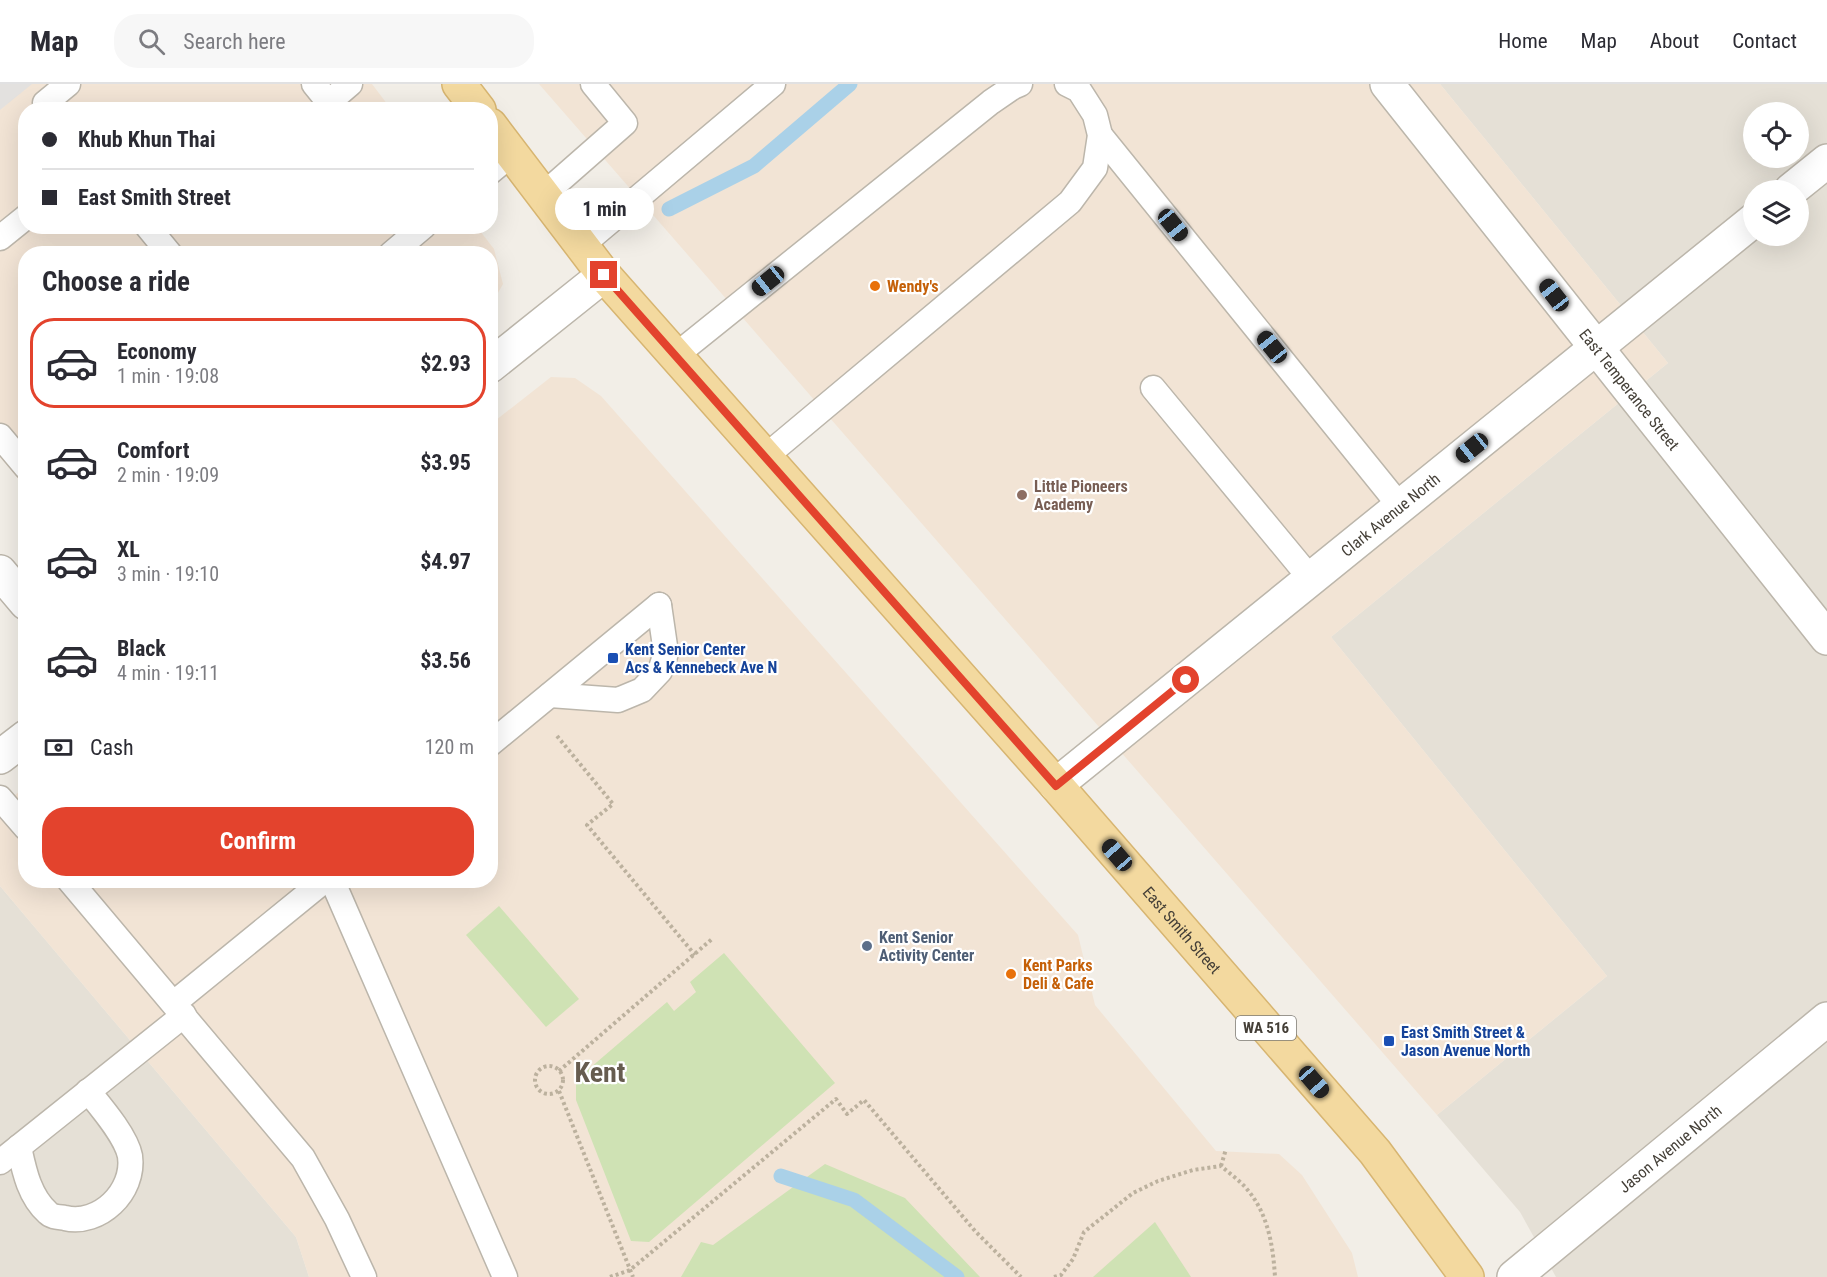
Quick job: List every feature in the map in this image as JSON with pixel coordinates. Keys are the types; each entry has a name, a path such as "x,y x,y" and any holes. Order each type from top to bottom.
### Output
{"main road":[{"path":"459,84 473,102"},
{"name":"East Smith Street","path":"502,163 543,195 604,275 1056,786 1374,1152 1467,1277"}],"street":[{"name":"East Temperance Street","path":"1387,84 1596,348 1822,622"},
{"path":"1803,180 1827,161"},
{"name":"Clark Avenue North","path":"1056,786 1743,229"},
{"path":"498,360 604,275"},
{"path":"0,572 18,593"},
{"path":"0,757 18,743"},
{"name":"Jason Avenue North","path":"1514,1277 1827,1018"}],"lane":[{"path":"51,102 68,84"},
{"path":"326,99 350,84"},
{"path":"543,195 625,123 593,84"},
{"path":"582,245 772,84"},
{"path":"675,356 991,102 1020,84"},
{"path":"765,456 1070,202 1095,168 1100,135 1095,115 1079,90 1067,84"},
{"path":"1100,135 1400,506"},
{"path":"0,238 18,223"},
{"path":"400,246 415,234"},
{"path":"1153,388 1311,579"},
{"path":"0,436 18,457"},
{"path":"498,738 659,605 666,654 660,671 642,690 618,700 542,702"},
{"path":"0,798 18,819"},
{"path":"76,888 303,1158 337,1219 364,1277"},
{"path":"0,1162 88,1091 316,888"},
{"path":"336,888 506,1277"},
{"path":"19,1147 25,1175 34,1197 49,1215 70,1220 90,1219 113,1204 129,1178 130,1155 115,1126 88,1091"}],"path":[{"path":"542,702 613,804 587,825 695,955"},
{"path":"559,1071 712,939"},
{"path":"544,1067 555,1067 559,1071 563,1081 558,1091 554,1094 543,1094 535,1085 539,1070 544,1067"},
{"path":"558,1091 633,1277"},
{"path":"610,1277 630,1270 836,1099 848,1114 864,1100 975,1232 1021,1277"},
{"path":"1221,1166 1226,1149"},
{"path":"1054,1277 1061,1275 1073,1258 1084,1232 1133,1193 1158,1180 1193,1170 1221,1166 1247,1189 1266,1222 1273,1252 1275,1277"}],"shaded area":[{"path":"0,84 372,84 386,102 18,102 18,234 482,234 492,246 18,246 18,479 0,457"},
{"path":"0,84 32,84 0,110"},
{"path":"539,84 1440,84 1668,363 1331,637 1607,976 1437,1115"},
{"path":"1440,84 1827,84 1827,1277 1556,1277 1520,1212 1437,1115 1607,976 1331,637 1668,363"},
{"path":"498,265 503,284 498,293"},
{"path":"551,377 575,378 601,396 1078,935 1095,1005 1216,1151 1279,1154 1302,1175 1352,1253 1358,1277 309,1277 296,1237 0,886 0,807 18,793 18,888 498,888 498,419"},
{"path":"0,886 296,1237 309,1277 0,1277"}],"green space":[{"path":"499,906 579,999 546,1027 466,935"},
{"path":"724,953 835,1083 649,1242 631,1241 576,1100 576,1080 667,1002 674,1011 696,992 690,982"},
{"path":"825,1164 905,1198 980,1277 681,1277 701,1242 713,1245"},
{"path":"1155,1222 1191,1277 1093,1277"}],"waterway":[{"path":"669,209 754,166 850,84"},
{"path":"781,1176 854,1200 957,1277"}],"place":[{"name":"Wendy's","path":"875,286"},
{"name":"Little Pioneers Academy","path":"1022,495"},
{"name":"Kent Senior Center Acs & Kennebeck Ave N","path":"613,658"},
{"name":"Kent Senior Activity Center","path":"867,946"},
{"name":"Kent Parks Deli & Cafe","path":"1011,974"},
{"name":"East Smith Street & Jason Avenue North","path":"1389,1041"}],"district":[{"name":"Kent","path":"600,1072"}],"route":[{"path":"604,275 1056,786 1186,680"}]}
